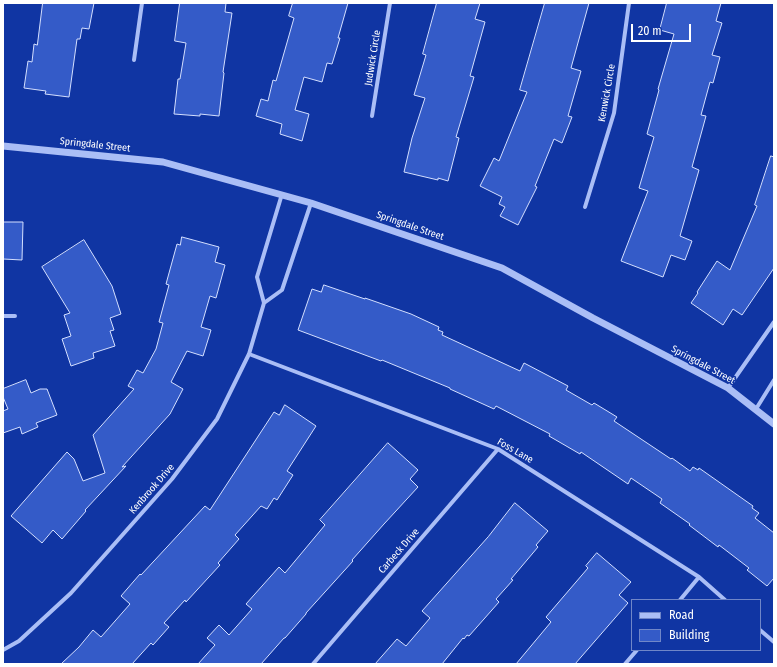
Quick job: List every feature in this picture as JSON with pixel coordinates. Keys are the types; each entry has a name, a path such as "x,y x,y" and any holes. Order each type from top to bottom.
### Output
{"street":[{"path":"134,60 142,3"},
{"name":"Judwick Circle","path":"372,116 390,3"},
{"name":"Kenwick Circle","path":"585,207 614,113 629,3"},
{"name":"Springdale Street","path":"3,146 163,162 311,203 502,268 593,318 728,388 774,424"},
{"path":"282,194 257,277 264,303 282,290 311,203"},
{"name":"Kenbrook Drive","path":"3,650 19,641 71,593 172,479 217,419 249,354 264,303"},
{"path":"3,316 15,316"},
{"path":"728,388 774,322"},
{"name":"Foss Lane","path":"249,354 498,449 699,577 724,599"},
{"path":"756,409 774,380"},
{"name":"Carbeck Drive","path":"313,664 498,449"},
{"path":"681,599 699,577"},
{"path":"761,631 774,642"},
{"path":"625,664 636,651"}],"building":[{"path":"43,3 94,3 89,29 82,28 80,39 77,39 69,97 45,94 46,91 24,88 28,61 32,62 34,44 37,45"},
{"path":"180,3 226,3 225,12 232,13 223,72 219,116 174,114 178,79 180,79 186,43 175,41"},
{"path":"293,3 348,3 332,64 327,63 322,82 304,77 295,110 309,114 302,141 280,134 282,124 256,116 261,99 268,101 273,80 276,81 294,18 289,16"},
{"path":"437,3 480,3 475,19 485,22 470,76 474,77 456,137 459,138 448,181 404,172 412,138 425,98 414,95 426,55 423,54"},
{"path":"545,3 589,3 571,68 581,71 568,116 572,117 562,143 554,139 535,186 537,187 518,225 500,216 505,207 499,204 502,197 480,186 494,158 499,161 527,92 520,90"},
{"path":"667,3 721,3 716,21 722,23 712,55 720,57 713,83 710,82 701,115 706,116 692,167 699,170 680,236 692,241 685,260 671,255 663,277 621,261 648,191 639,188 654,137 647,134 674,34 660,30"},
{"path":"771,156 774,157 774,268 742,315 733,309 723,325 691,303 717,261 730,270 757,206 755,205"},
{"path":"3,222 23,222 22,260 3,259"},
{"path":"182,237 219,247 215,262 225,265 216,298 210,296 201,327 211,330 203,356 187,351 171,382 183,389 170,414 122,467 126,466 85,510 86,511 62,539 53,530 42,543 11,516 67,452 74,459 83,481 105,473 93,435 134,389 128,386 137,370 143,373 156,349 163,323 159,322 169,285 166,284 177,244 180,245"},
{"path":"84,240 112,286 121,314 110,318 114,330 110,331 115,346 93,353 94,358 71,366 62,339 71,336 64,315 70,313 42,267"},
{"path":"324,285 411,314 439,327 438,330 443,332 442,335 520,371 524,363 568,386 566,390 592,405 594,403 617,417 614,421 690,471 693,467 698,470 699,468 753,506 752,508 759,513 755,518 774,533 774,578 767,586 747,570 749,568 719,545 718,547 689,525 690,524 660,503 662,499 631,478 628,484 581,452 580,454 549,436 550,434 496,406 494,409 450,388 382,360 381,361 298,330 312,289 321,292"},
{"path":"26,380 31,393 40,389 47,389 57,415 36,423 38,427 22,434 20,427 3,433 3,411 8,409 3,397 3,389"},
{"path":"285,405 316,426 287,471 293,475 277,500 274,498 267,509 261,506 235,535 239,539 218,563 220,565 186,602 185,600 164,623 169,627 153,645 151,643 132,664 61,664 79,647 93,630 101,637 130,604 121,596 205,506 210,510 274,412 279,415"},
{"path":"388,443 418,470 410,479 418,487 261,664 198,664 215,645 207,638 219,625 229,635 252,609 246,604 279,567 285,573 325,525 320,520"},
{"path":"515,503 548,531 536,545 538,547 511,579 513,580 496,599 499,602 469,636 467,635 464,639 463,638 442,664 375,664 397,639 406,646 430,618 422,611 488,537"},
{"path":"597,553 631,582 619,595 628,603 575,664 516,664 551,622 546,617 588,568 586,566"}]}
